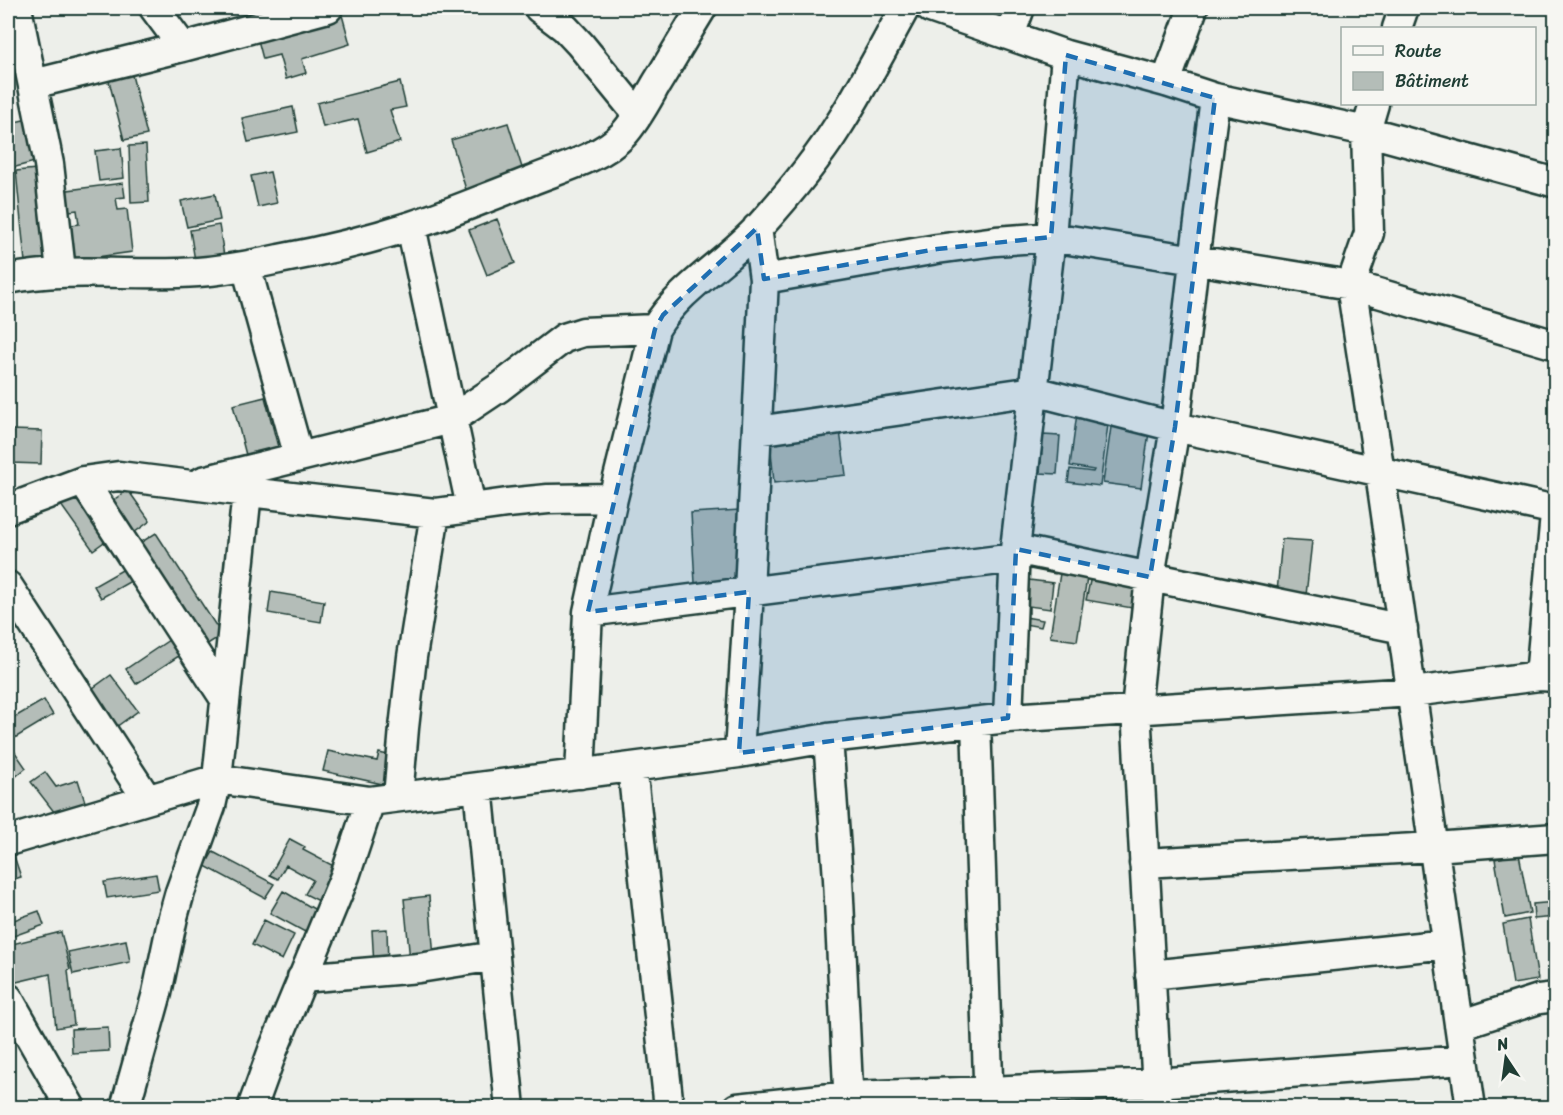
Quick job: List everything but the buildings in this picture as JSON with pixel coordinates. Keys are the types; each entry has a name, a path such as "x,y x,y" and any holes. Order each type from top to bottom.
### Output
{"street":[{"path":"16,8 49,164 61,272"},
{"path":"154,8 183,47"},
{"path":"33,84 328,8"},
{"path":"539,8 564,27 580,44 638,116"},
{"path":"8,279 32,274 61,272 143,274 197,272 246,266 359,242 461,208 594,155 611,145 623,135 638,116 702,8"},
{"path":"580,774 588,612 612,498 655,328 676,300 758,228 815,159 840,123 905,8"},
{"path":"930,8 1066,55 1215,98 1366,131 1556,183"},
{"path":"1010,35 1020,8"},
{"path":"1166,82 1193,8"},
{"path":"1397,27 1404,8"},
{"path":"1008,718 1015,554 1051,237 1066,55"},
{"path":"1157,1095 1136,709 1150,577 1175,427 1215,98"},
{"path":"1374,105 1366,131 1369,234 1351,285 1471,1107"},
{"path":"411,226 471,507"},
{"path":"739,753 764,279 758,228"},
{"path":"764,279 937,249 1051,237 1351,285 1556,345"},
{"path":"246,266 299,457"},
{"path":"188,485 452,419 500,387 564,338 583,332 655,328"},
{"path":"8,841 217,778 370,801 739,753 828,738 1008,718 1412,692 1548,677 1555,508 1380,473 1175,427 1034,391 757,431"},
{"path":"8,509 83,481 119,476 435,513 471,507 548,500 612,498"},
{"path":"83,481 225,699"},
{"path":"125,1107 155,1004 175,909 211,806 217,778 247,492"},
{"path":"398,797 411,657 435,513"},
{"path":"588,612 749,592 1015,554 1150,577 1403,629"},
{"path":"8,586 147,799"},
{"path":"976,722 989,1099"},
{"path":"828,738 850,1102"},
{"path":"632,767 669,1107"},
{"path":"478,787 510,1107"},
{"path":"252,1107 345,876 370,801"},
{"path":"1144,863 1556,838"},
{"path":"1150,975 1447,944"},
{"path":"302,978 419,968 495,956"},
{"path":"1459,1025 1539,999 1556,997"},
{"path":"8,998 71,1107"},
{"path":"737,1107 1157,1095 1464,1060"}],"highlighted area":[{"path":"1066,55 1215,98 1175,427 1150,577 1016,549 1008,718 739,753 749,592 588,612 655,329 663,315 757,228 764,279 937,249 1051,237"}]}
